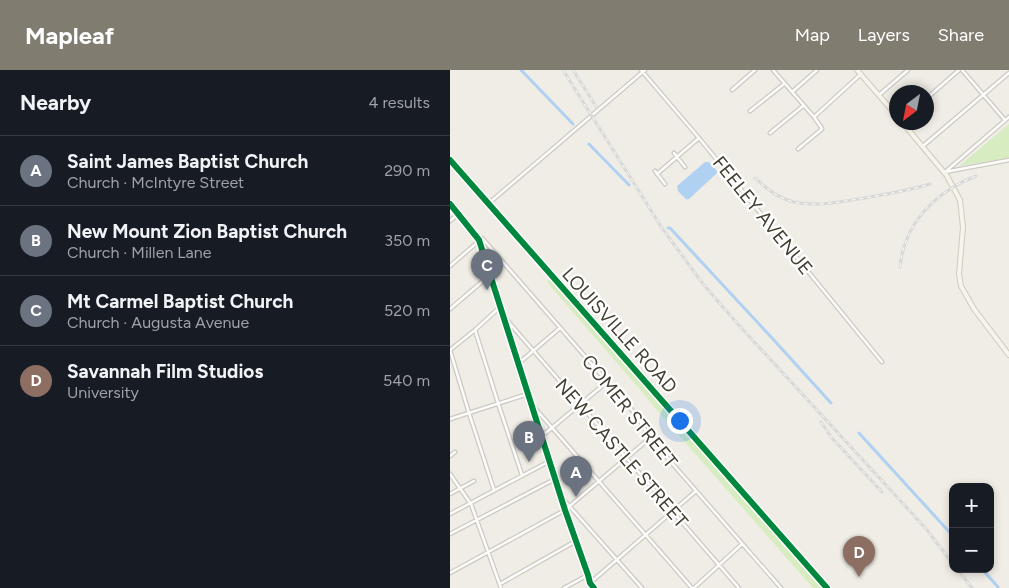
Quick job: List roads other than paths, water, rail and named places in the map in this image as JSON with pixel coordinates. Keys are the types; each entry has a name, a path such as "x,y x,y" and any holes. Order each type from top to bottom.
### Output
{"main road":[{"path":"857,70 889,107"},
{"path":"908,130 944,173 960,200 963,227 959,274 961,286 974,309 1009,355"},
{"name":"LOUISVILLE ROAD","path":"450,160 827,588"},
{"path":"450,204 478,239 505,318 565,510 590,583 594,588"}],"street":[{"path":"732,90 755,70"},
{"path":"773,70 821,126 822,130 798,149"},
{"path":"792,92 817,70"},
{"path":"879,95 908,70"},
{"path":"934,92 961,70 1005,120"},
{"path":"488,204 643,71"},
{"name":"FEELEY AVENUE","path":"643,71 882,362"},
{"path":"922,148 1009,73"},
{"path":"814,117 861,74"},
{"path":"750,111 784,84"},
{"path":"770,133 803,106"},
{"path":"944,173 1009,116"},
{"path":"665,184 656,173 699,138"},
{"path":"674,153 685,167"},
{"path":"944,173 1009,160"},
{"path":"450,221 458,214"},
{"name":"COMER STREET","path":"478,239 482,238 637,416 650,438 781,588"},
{"path":"450,266 478,239"},
{"path":"450,309 490,275"},
{"path":"494,490 468,413 450,350 501,307"},
{"name":"NEW CASTLE STREET","path":"505,318 739,588"},
{"path":"519,363 560,328"},
{"path":"475,330 522,475"},
{"path":"542,436 607,382"},
{"path":"450,419 528,394"},
{"path":"533,406 645,536 693,588 742,544"},
{"path":"450,573 565,510 650,438"},
{"path":"450,456 455,452"},
{"path":"450,514 550,461"},
{"path":"450,474 471,504 500,586 576,542"},
{"path":"450,534 556,479"},
{"path":"450,494 474,481"},
{"path":"590,583 696,491"},
{"path":"562,498 642,588"},
{"path":"564,588 588,575"}],"water":[{"path":"705,162 709,162 717,173 687,200 678,191 677,186"}],"waterway":[{"path":"521,70 573,124"},
{"path":"589,144 629,185"},
{"path":"668,228 831,403"},
{"path":"859,433 949,532"},
{"path":"986,573 998,587"}],"railway":[{"path":"563,70 662,228 703,284 927,530 949,559"},
{"path":"573,70 597,108"},
{"path":"900,267 903,249 910,232 924,211 953,187 976,176"},
{"path":"755,178 778,196 794,202 810,204 826,204 859,199 930,184"},
{"path":"821,422 832,438 882,492"},
{"path":"960,573 972,588"}],"place":[{"name":"Mt Carmel Baptist Church","path":"487,290"},
{"name":"New Mount Zion Baptist Church","path":"529,462"},
{"name":"Saint James Baptist Church","path":"576,497"},
{"name":"Savannah Film Studios","path":"859,577"}]}
